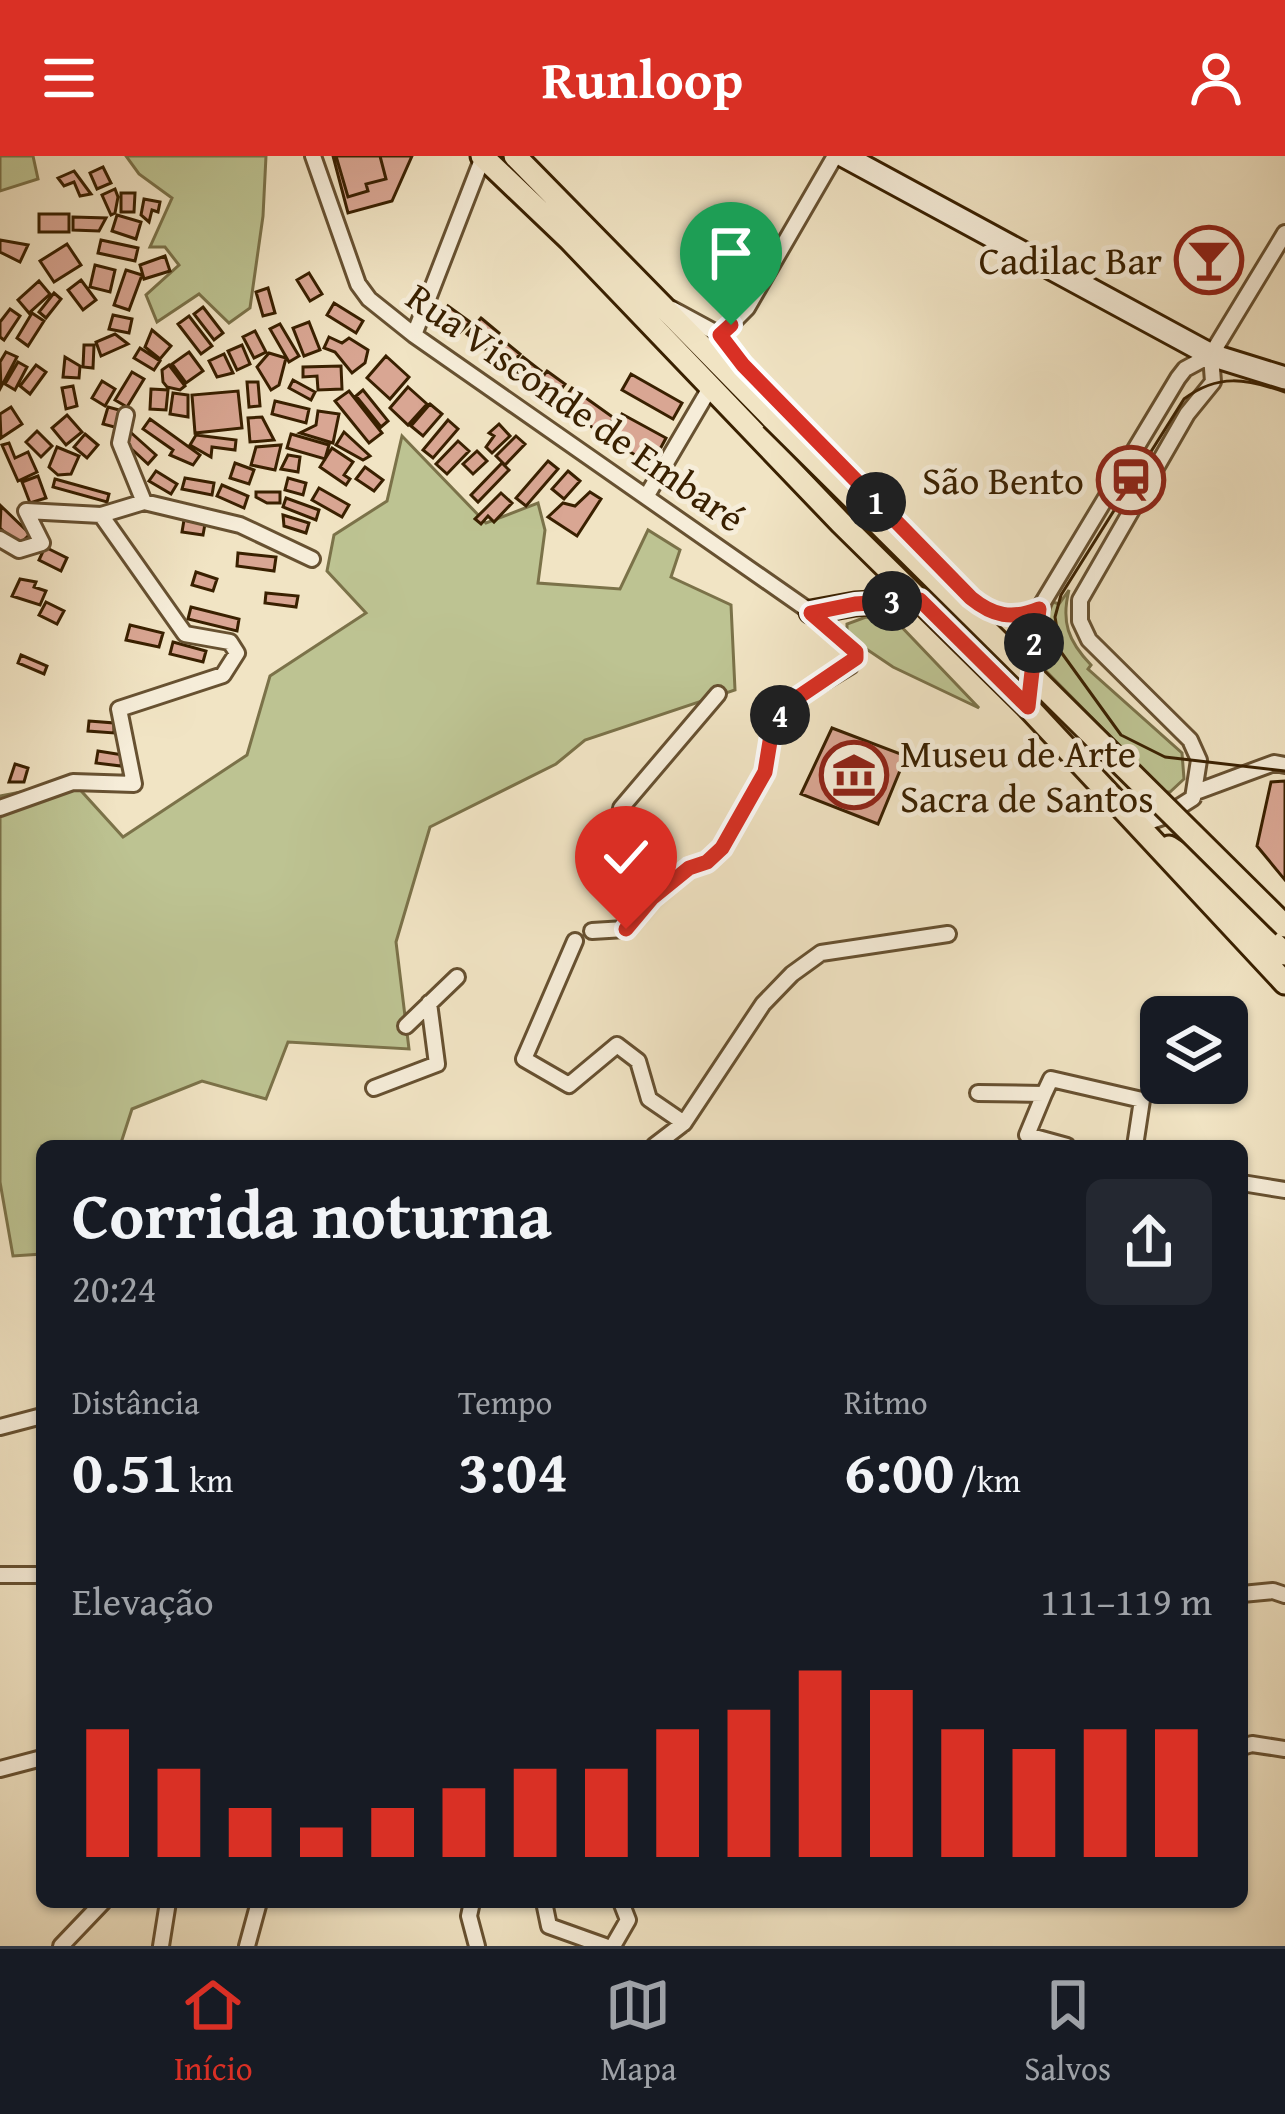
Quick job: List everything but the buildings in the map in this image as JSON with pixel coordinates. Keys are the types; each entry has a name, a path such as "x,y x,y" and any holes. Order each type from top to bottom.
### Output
{"main road":[{"path":"483,156 1028,707 1285,983"},
{"path":"515,156 1285,926"},
{"path":"844,156 1211,355 1285,379"},
{"path":"811,613 855,604 920,600"},
{"path":"1142,827 1192,862 1285,954"}],"street":[{"name":"Rua Visconde de Embaré","path":"314,156 358,284 369,299 811,613 856,652 850,666 794,700 773,723 765,772 722,848 652,898 626,929 592,931"},
{"path":"414,335 483,156"},
{"path":"720,335 747,308 835,156"},
{"path":"1028,707 1039,609 1178,378 1211,355 1285,233"},
{"path":"662,304 720,335 743,365 971,598 997,615 1039,609"},
{"path":"1196,792 1196,748 1095,647 1083,629 1080,610 1084,589 1187,414 1213,382 1211,355"},
{"path":"646,497 710,388"},
{"path":"126,415 120,442 144,502"},
{"path":"0,539 19,550 42,543 26,511 101,514 144,502 240,525 312,559"},
{"path":"0,808 73,782 134,784 119,709 224,675 237,653 230,642 185,634 101,514"},
{"path":"621,808 718,694"},
{"path":"1142,827 1180,808 1196,792 1274,763 1285,765"},
{"path":"662,1140 684,1123 763,1004 821,953 948,934"},
{"path":"575,941 524,1059 569,1085 617,1045 638,1061 649,1099 684,1123"},
{"path":"406,1026 457,977"},
{"path":"374,1088 437,1064 429,1004"},
{"path":"1045,1140 1027,1135 1051,1079 1142,1100 1137,1140"},
{"path":"978,1093 1044,1094"},
{"path":"1248,1184 1285,1190"},
{"path":"0,1427 36,1418"},
{"path":"0,1576 36,1575"},
{"path":"1248,1593 1285,1595"},
{"path":"1248,1745 1285,1749"},
{"path":"0,1768 36,1759"},
{"path":"61,1946 97,1908"},
{"path":"161,1946 166,1908"},
{"path":"247,1946 257,1908"},
{"path":"471,1908 477,1946"},
{"path":"545,1908 549,1926 609,1946 628,1920 623,1908"}],"green space":[{"path":"0,156 33,156 38,179 0,191"},
{"path":"126,156 266,156 250,308 229,323 199,294 157,322 146,295 179,265 165,247 150,247 172,198 139,174"},
{"path":"402,436 486,523 538,503 545,530 538,583 620,589 648,530 680,550 671,577 731,605 735,690 585,740 556,764 430,827 396,942 409,1049 288,1042 266,1099 202,1081 132,1109 122,1140 36,1140 36,1254 13,1256 0,1182 0,796 73,782 123,837 247,755 270,676 366,613 327,571 334,535 387,501"},
{"path":"1069,590 1068,630 1091,665 1088,669 1182,753 1184,779 1170,792 1046,671 1047,619 1053,602 1059,604"},
{"path":"866,617 893,618 979,708 893,667 847,636 847,624"}],"tram line":[{"path":"1285,392 1233,381 1209,385 1184,399 1061,595 1055,617 1061,652 1121,735 1165,757 1285,771"}],"place":[{"name":"Cadilac Bar","path":"1209,260"},
{"name":"São Bento","path":"1131,480"},
{"name":"Museu de Arte Sacra de Santos","path":"854,775"}],"route":[{"path":"626,929 652,898 722,848 765,772 773,723 794,700 856,658 856,652 811,613 855,604 920,600 1028,707 1039,609 997,615 971,598 743,365 720,335 731,325"}]}
